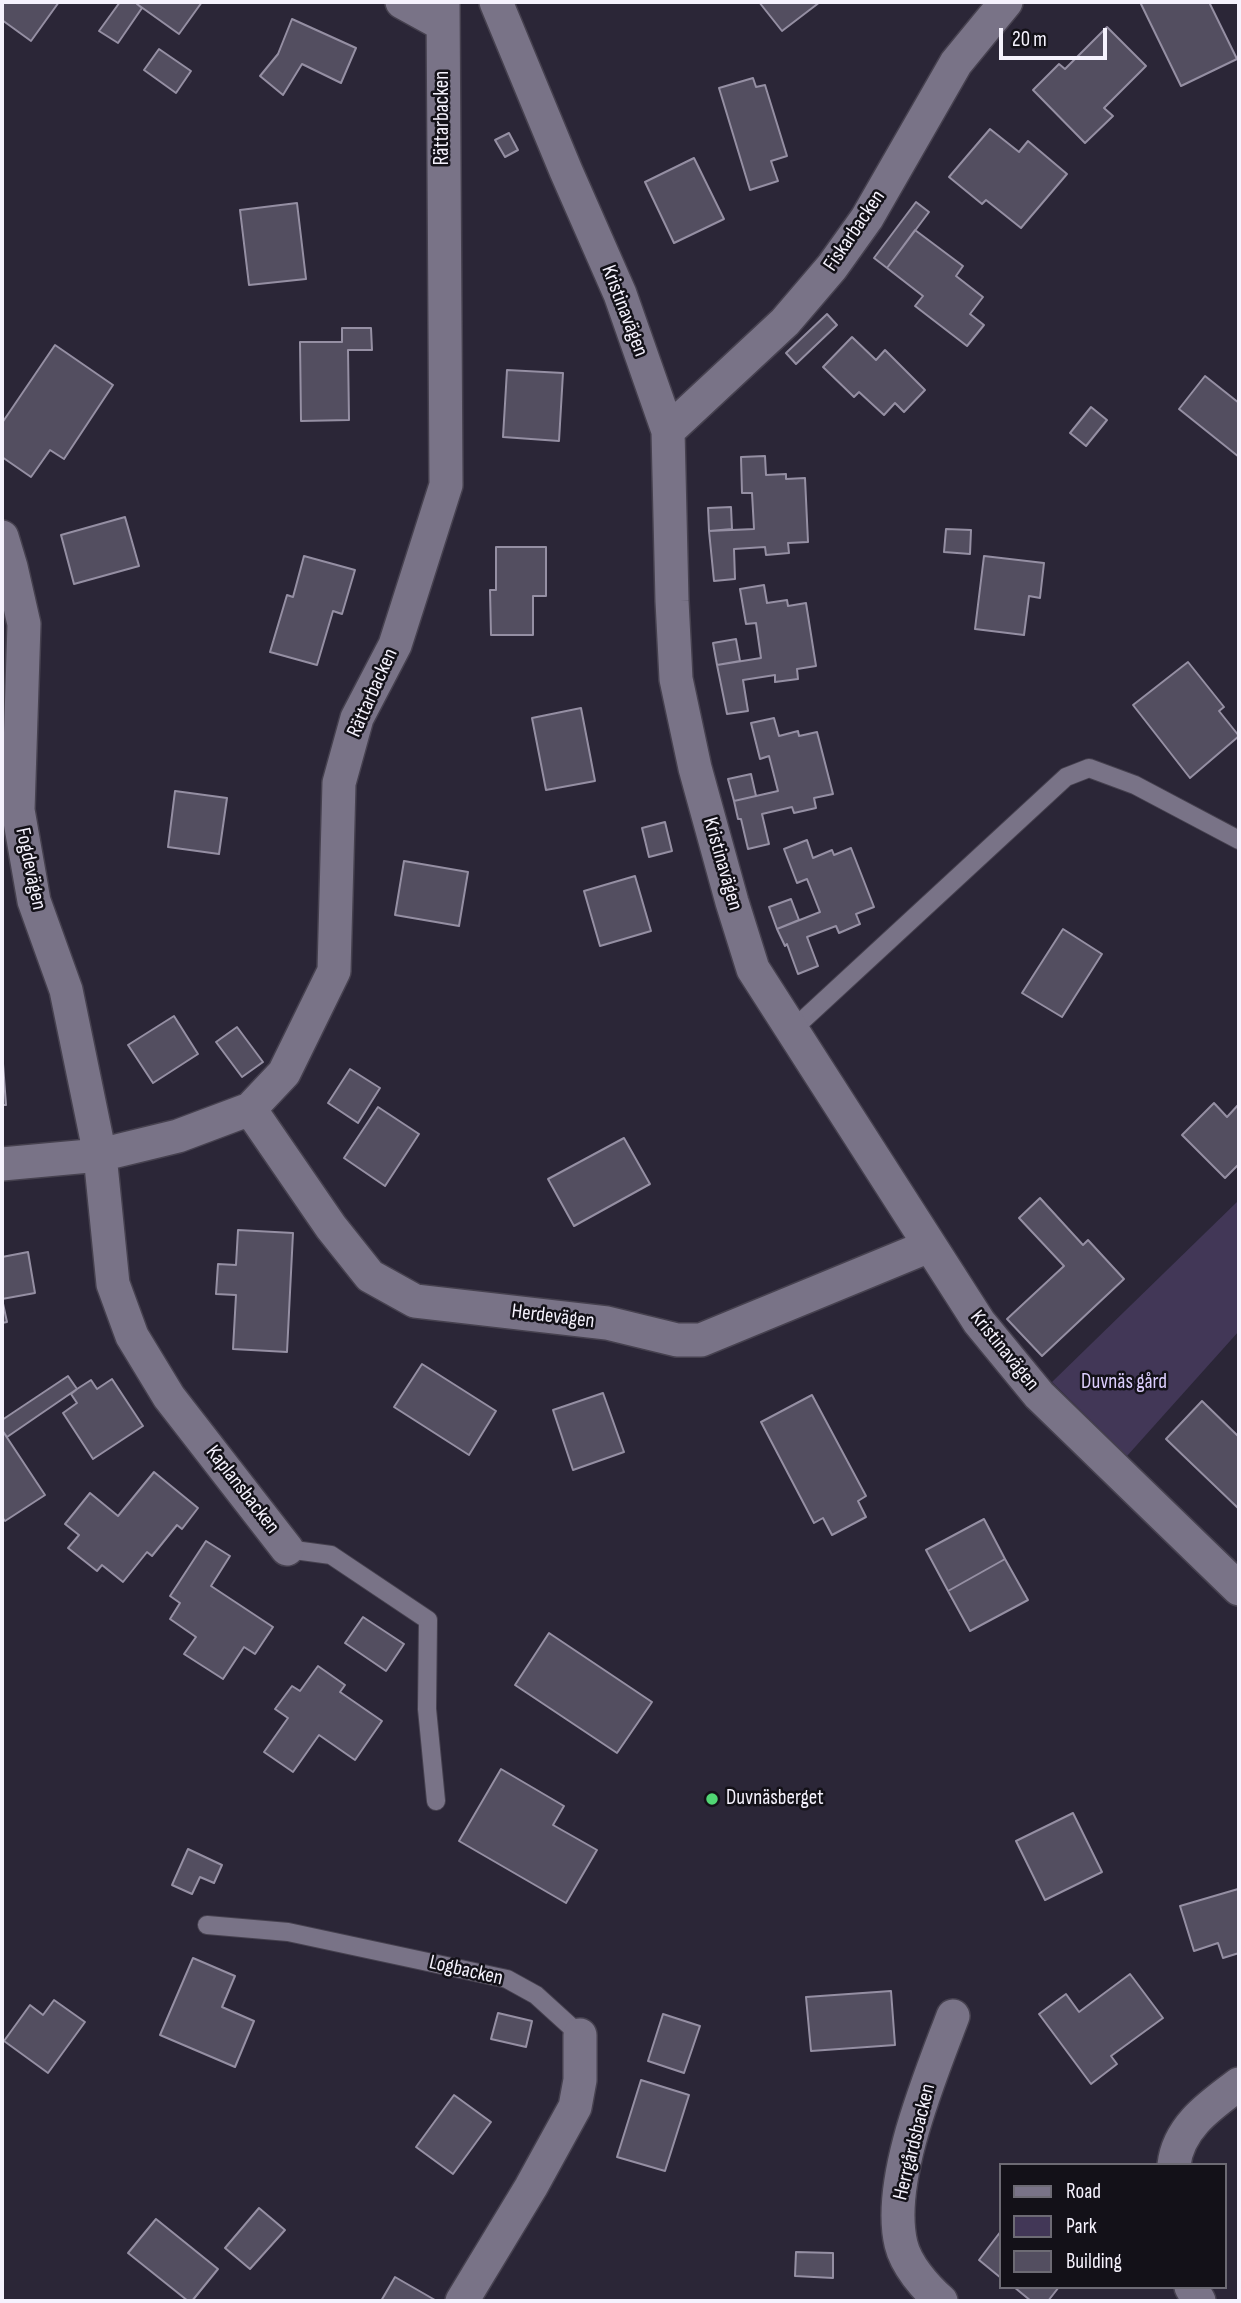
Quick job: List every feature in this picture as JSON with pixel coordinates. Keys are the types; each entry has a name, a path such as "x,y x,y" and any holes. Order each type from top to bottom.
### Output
{"street":[{"path":"402,2 443,13"},
{"name":"Kristinavägen","path":"496,2 620,294 668,431 676,679 695,768 753,969 979,1322 1039,1395 1239,1589"},
{"name":"Fiskarbacken","path":"668,431 785,322 832,267 867,218 956,63 1006,2"},
{"name":"Rättarbacken","path":"2,1164 100,1155 178,1136 250,1109 284,1073 334,971 339,783 357,718 395,645 446,485 443,13"},
{"name":"Fogdevägen","path":"2,537 23,624 18,810 34,901 66,989 100,1155"},
{"name":"Herdevägen","path":"250,1109 331,1227 370,1276 415,1301 607,1323 677,1340 701,1340 929,1246"},
{"name":"Kaplansbacken","path":"100,1155 113,1284 132,1336 169,1397 287,1549"},
{"name":"Herrgårdsbacken","path":"941,2301 910,2266 901,2246 898,2218 901,2179 919,2107 953,2016"},
{"name":"Logbacken","path":"462,2301 531,2187 575,2107 580,2080 580,2035"},
{"path":"1175,2163 1185,2132 1208,2107 1239,2084"}],"lane":[{"path":"791,1031 1066,777 1089,768 1135,785 1239,840"},
{"name":"Kaplansbacken","path":"287,1549 331,1555 428,1620 427,1709 436,1801"},
{"name":"Logbacken","path":"207,1925 288,1931 507,1979 536,1995 580,2035"}],"green space":[{"name":"Duvnäs gård","path":"1239,1200 1239,1331 1127,1456 1052,1382"}],"building":[{"path":"2,2 59,2 31,41 2,20"},
{"path":"120,2 139,2 137,4 142,8 118,43 99,31"},
{"path":"202,2 179,34 137,4"},
{"path":"759,2 820,2 782,31"},
{"path":"1140,2 1209,2 1237,59 1181,86"},
{"path":"292,19 356,48 341,83 302,64 283,95 260,76 278,54"},
{"path":"1107,27 1146,66 1104,108 1113,116 1085,143 1033,90 1059,64 1065,69"},
{"path":"159,49 191,71 176,93 144,70"},
{"path":"753,78 756,87 765,85 787,156 771,161 778,181 750,190 719,88"},
{"path":"990,129 1019,152 1028,141 1067,174 1021,228 986,200 982,204 949,177"},
{"path":"509,133 518,150 505,157 495,140"},
{"path":"694,158 724,219 674,243 645,182"},
{"path":"916,202 929,212 887,268 874,258"},
{"path":"297,203 306,279 249,285 240,210"},
{"path":"915,230 963,266 956,276 983,297 970,314 984,325 967,346 915,306 923,296 887,268"},
{"path":"827,314 837,325 796,364 786,353"},
{"path":"342,328 371,328 372,350 348,350 349,420 301,421 300,342 342,342"},
{"path":"852,337 876,360 885,350 925,390 904,412 895,403 884,415 859,392 854,397 823,367"},
{"path":"55,345 113,385 64,459 50,450 31,477 2,457 2,423"},
{"path":"507,370 563,373 559,441 503,437"},
{"path":"1205,376 1239,403 1239,457 1179,409"},
{"path":"1091,407 1107,420 1086,446 1070,433"},
{"path":"765,456 766,475 786,474 786,479 805,478 808,542 788,543 789,553 766,555 765,547 734,549 735,579 714,581 709,531 754,529 752,493 742,493 741,457"},
{"path":"731,507 732,529 709,531 708,508"},
{"path":"125,517 139,566 74,584 61,535"},
{"path":"946,529 971,530 970,554 944,552"},
{"path":"496,547 546,547 546,596 533,596 533,635 491,635 490,590 496,590"},
{"path":"304,556 355,570 342,614 333,611 317,665 270,652 287,595 293,597"},
{"path":"984,556 1044,563 1040,598 1029,596 1024,635 975,629"},
{"path":"764,585 767,603 787,600 788,606 806,603 816,666 797,669 798,679 775,682 775,675 743,680 748,711 727,714 717,665 761,658 756,623 746,624 740,589"},
{"path":"736,639 740,661 717,665 713,643"},
{"path":"1188,662 1224,707 1219,711 1239,736 1190,778 1133,705"},
{"path":"581,708 595,781 546,790 532,718"},
{"path":"774,718 779,736 798,731 799,736 817,732 833,794 814,798 816,808 794,813 792,807 762,814 769,844 748,849 734,801 778,791 769,756 760,759 751,723"},
{"path":"751,774 756,796 734,801 728,779"},
{"path":"175,791 227,798 219,854 168,847"},
{"path":"665,822 672,851 649,857 642,828"},
{"path":"807,840 813,858 832,850 834,855 851,848 874,907 856,914 860,924 839,933 836,926 807,937 818,966 798,974 787,944 785,946 777,929 820,912 807,879 797,883 784,849"},
{"path":"404,861 468,872 459,926 395,915"},
{"path":"635,876 651,931 600,946 584,891"},
{"path":"791,899 799,920 777,929 769,907"},
{"path":"1063,929 1102,954 1062,1017 1022,993"},
{"path":"174,1016 198,1054 153,1083 128,1045"},
{"path":"237,1027 263,1062 242,1077 216,1042"},
{"path":"2,1050 6,1105 2,1105"},
{"path":"350,1069 380,1088 358,1123 328,1103"},
{"path":"1214,1103 1227,1117 1239,1104 1239,1164 1225,1178 1182,1135"},
{"path":"378,1107 419,1134 385,1186 344,1158"},
{"path":"624,1138 650,1184 574,1226 548,1179"},
{"path":"1040,1198 1083,1245 1088,1240 1124,1279 1042,1356 1007,1319 1064,1266 1019,1218"},
{"path":"238,1230 293,1233 287,1352 233,1349 236,1295 216,1294 218,1264 236,1265"},
{"path":"28,1252 35,1293 2,1299 2,1257"},
{"path":"2,1299 7,1322 2,1323"},
{"path":"422,1364 496,1411 469,1455 394,1407"},
{"path":"68,1376 77,1389 7,1437 2,1430 2,1420"},
{"path":"112,1379 143,1426 93,1459 63,1413 77,1403 71,1394 77,1389 91,1380 97,1389"},
{"path":"603,1393 624,1452 573,1470 553,1410"},
{"path":"812,1395 866,1496 858,1501 866,1517 832,1535 823,1518 814,1523 761,1422"},
{"path":"1202,1401 1239,1437 1239,1509 1166,1439"},
{"path":"2,1430 45,1495 5,1521 2,1517"},
{"path":"154,1472 198,1508 182,1529 177,1525 152,1556 147,1552 123,1582 102,1565 97,1571 68,1548 79,1535 65,1524 90,1493 118,1516"},
{"path":"984,1519 1005,1559 948,1591 926,1550"},
{"path":"206,1541 230,1556 211,1586 273,1627 255,1654 244,1647 223,1679 184,1654 196,1637 170,1619 180,1603 170,1596"},
{"path":"1005,1559 1028,1600 970,1631 948,1591"},
{"path":"363,1617 404,1644 386,1671 345,1643"},
{"path":"549,1633 652,1702 617,1753 515,1685"},
{"path":"318,1666 345,1685 340,1692 382,1721 355,1760 319,1735 293,1772 264,1752 288,1718 275,1709 292,1686 300,1691"},
{"path":"501,1769 564,1806 553,1825 597,1850 566,1903 459,1841"},
{"path":"1073,1813 1102,1872 1045,1900 1016,1841"},
{"path":"188,1849 222,1865 214,1883 200,1877 192,1894 172,1885"},
{"path":"1238,1889 1239,1953 1223,1958 1218,1943 1194,1951 1180,1906"},
{"path":"193,1958 235,1976 222,2007 254,2021 235,2067 160,2035"},
{"path":"1130,1974 1163,2018 1111,2056 1117,2064 1091,2084 1039,2014 1066,1994 1079,2012"},
{"path":"891,1991 895,2045 811,2051 806,1997"},
{"path":"54,2000 85,2022 48,2073 4,2041 30,2005 43,2015"},
{"path":"498,2013 532,2021 526,2047 491,2039"},
{"path":"663,2014 700,2026 684,2073 648,2061"},
{"path":"641,2080 689,2095 665,2171 617,2157"},
{"path":"454,2095 491,2122 453,2174 416,2147"},
{"path":"259,2208 285,2230 250,2269 225,2248"},
{"path":"156,2219 218,2269 192,2301 188,2301 128,2253"},
{"path":"1000,2232 1000,2277 979,2260"},
{"path":"796,2252 833,2253 833,2278 795,2276"},
{"path":"395,2277 435,2300 381,2301"},
{"path":"1016,2289 1057,2289 1048,2301 1031,2301"}],"place":[{"name":"Duvnäsberget","path":"712,1799"}]}
